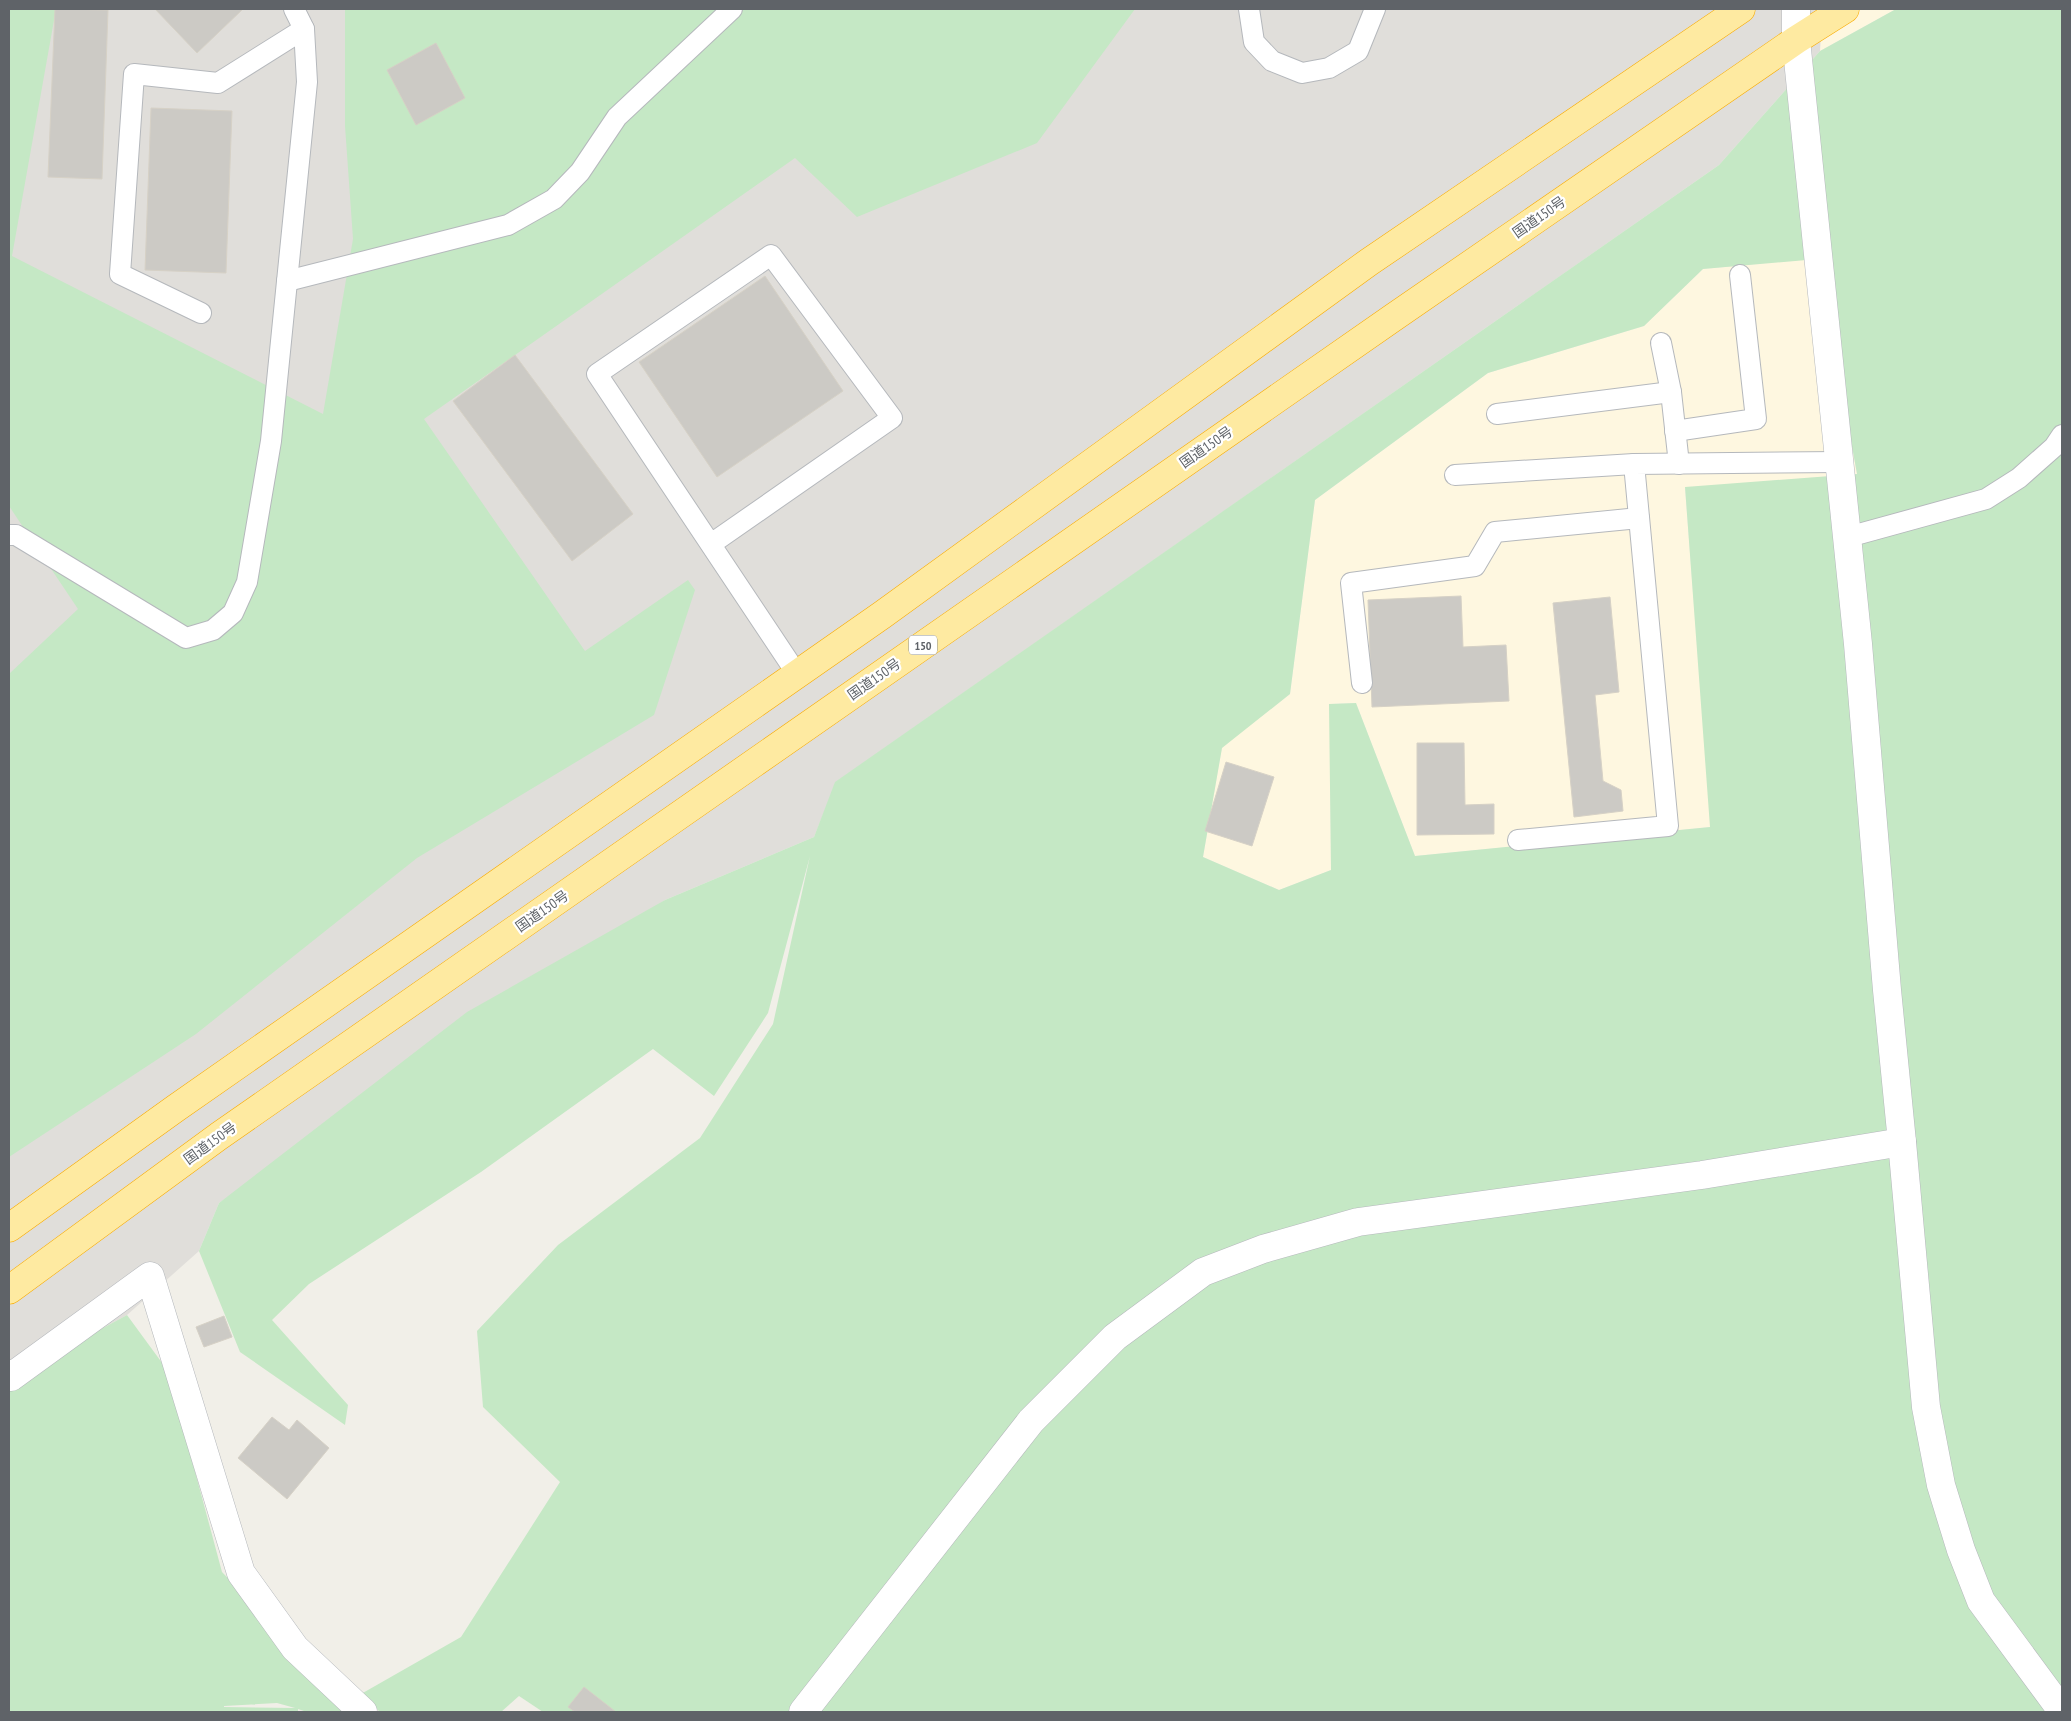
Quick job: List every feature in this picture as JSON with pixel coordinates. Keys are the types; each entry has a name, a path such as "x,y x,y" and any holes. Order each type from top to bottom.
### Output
{"highway":[{"path":"9,1228 176,1108 898,604 1369,262 1741,9"},
{"name":"国道150号","path":"9,1290 236,1124 1377,328 1796,40 1845,9"}],"street":[{"path":"1796,9 1796,40 1858,644 1886,990 1926,1407 1941,1486 1961,1550 1982,1600 2062,1711"},
{"path":"803,1712 1031,1421 1115,1337 1203,1272 1263,1249 1358,1222 1702,1175 1902,1142"},
{"path":"9,1374 11,1376 150,1276 241,1573 295,1648 363,1712"}],"lane":[{"path":"9,534 16,536 186,638 213,630 233,613 247,582 271,441 307,82 304,29 294,9"},
{"path":"287,280 508,225 554,199 580,172 617,117 732,9"},
{"path":"1249,9 1254,42 1272,61 1302,73 1329,68 1358,51 1375,9"},
{"path":"201,313 120,274 134,74 218,83 304,29"},
{"path":"711,544 892,418 771,255 597,374 797,674"},
{"path":"1675,431 1756,419 1740,275"},
{"path":"1661,343 1671,392 1678,464"},
{"path":"1497,414 1671,392"},
{"path":"1848,537 1986,499 2019,478 2054,447 2062,435"},
{"path":"1455,475 1634,464 1840,462"},
{"path":"1518,840 1668,826 1634,464"},
{"path":"1362,683 1351,583 1475,566 1495,532 1639,518"}],"shaded area":[{"path":"9,9 1822,9 1820,51 1719,165 836,782 814,837 665,900 219,1203 199,1251 127,1315 9,1379"},
{"path":"1822,9 1896,9 1820,51"},
{"path":"1818,258 1857,474 1685,488 1711,827 1415,856 1356,703 1330,704 1331,870 1279,890 1203,857 1222,747 1290,694 1315,500 1488,373 1644,326 1703,269"}],"green space":[{"path":"9,9 56,9 12,256 323,414 353,239 345,126 345,9 1135,9 1037,143 857,217 795,158 424,419 585,651 688,580 695,590 654,715 417,858 196,1034 9,1157 9,674 78,609 9,506"},
{"path":"1896,9 2062,9 2062,1712 543,1712 519,1696 501,1712 380,1712 361,1694 461,1637 560,1482 483,1407 477,1331 558,1245 700,1138 773,1024 810,856 768,1013 714,1096 653,1049 481,1172 309,1284 272,1320 348,1405 345,1425 240,1352 199,1251 219,1203 467,1012 665,900 814,837 835,782 1719,165 1820,51","holes":["1818,259 1857,474 1685,487 1710,827 1415,856 1356,703 1329,704 1331,870 1279,890 1203,857 1222,748 1290,694 1315,500 1488,373 1644,326 1703,269"]},
{"path":"127,1315 168,1371 222,1572 357,1712 307,1712 298,1709 298,1712 9,1712 9,1379","holes":["277,1703 295,1708 224,1707 224,1706"]}],"building":[{"path":"55,9 108,10 102,179 48,177"},
{"path":"155,9 243,9 197,53"},
{"path":"436,43 465,98 416,125 387,70"},
{"path":"151,108 232,111 226,273 145,270"},
{"path":"765,276 843,391 717,477 639,362"},
{"path":"515,355 633,514 572,561 453,401"},
{"path":"1461,596 1463,647 1506,645 1509,701 1372,707 1368,600"},
{"path":"1610,597 1619,692 1595,695 1603,781 1621,790 1623,811 1574,817 1553,603"},
{"path":"1417,743 1464,743 1465,805 1494,804 1494,834 1417,835"},
{"path":"1226,762 1274,777 1252,846 1205,831"},
{"path":"224,1316 232,1337 204,1347 196,1327"},
{"path":"272,1417 289,1430 297,1420 329,1448 287,1499 238,1458"},
{"path":"584,1687 616,1712 575,1712 568,1707"}]}
